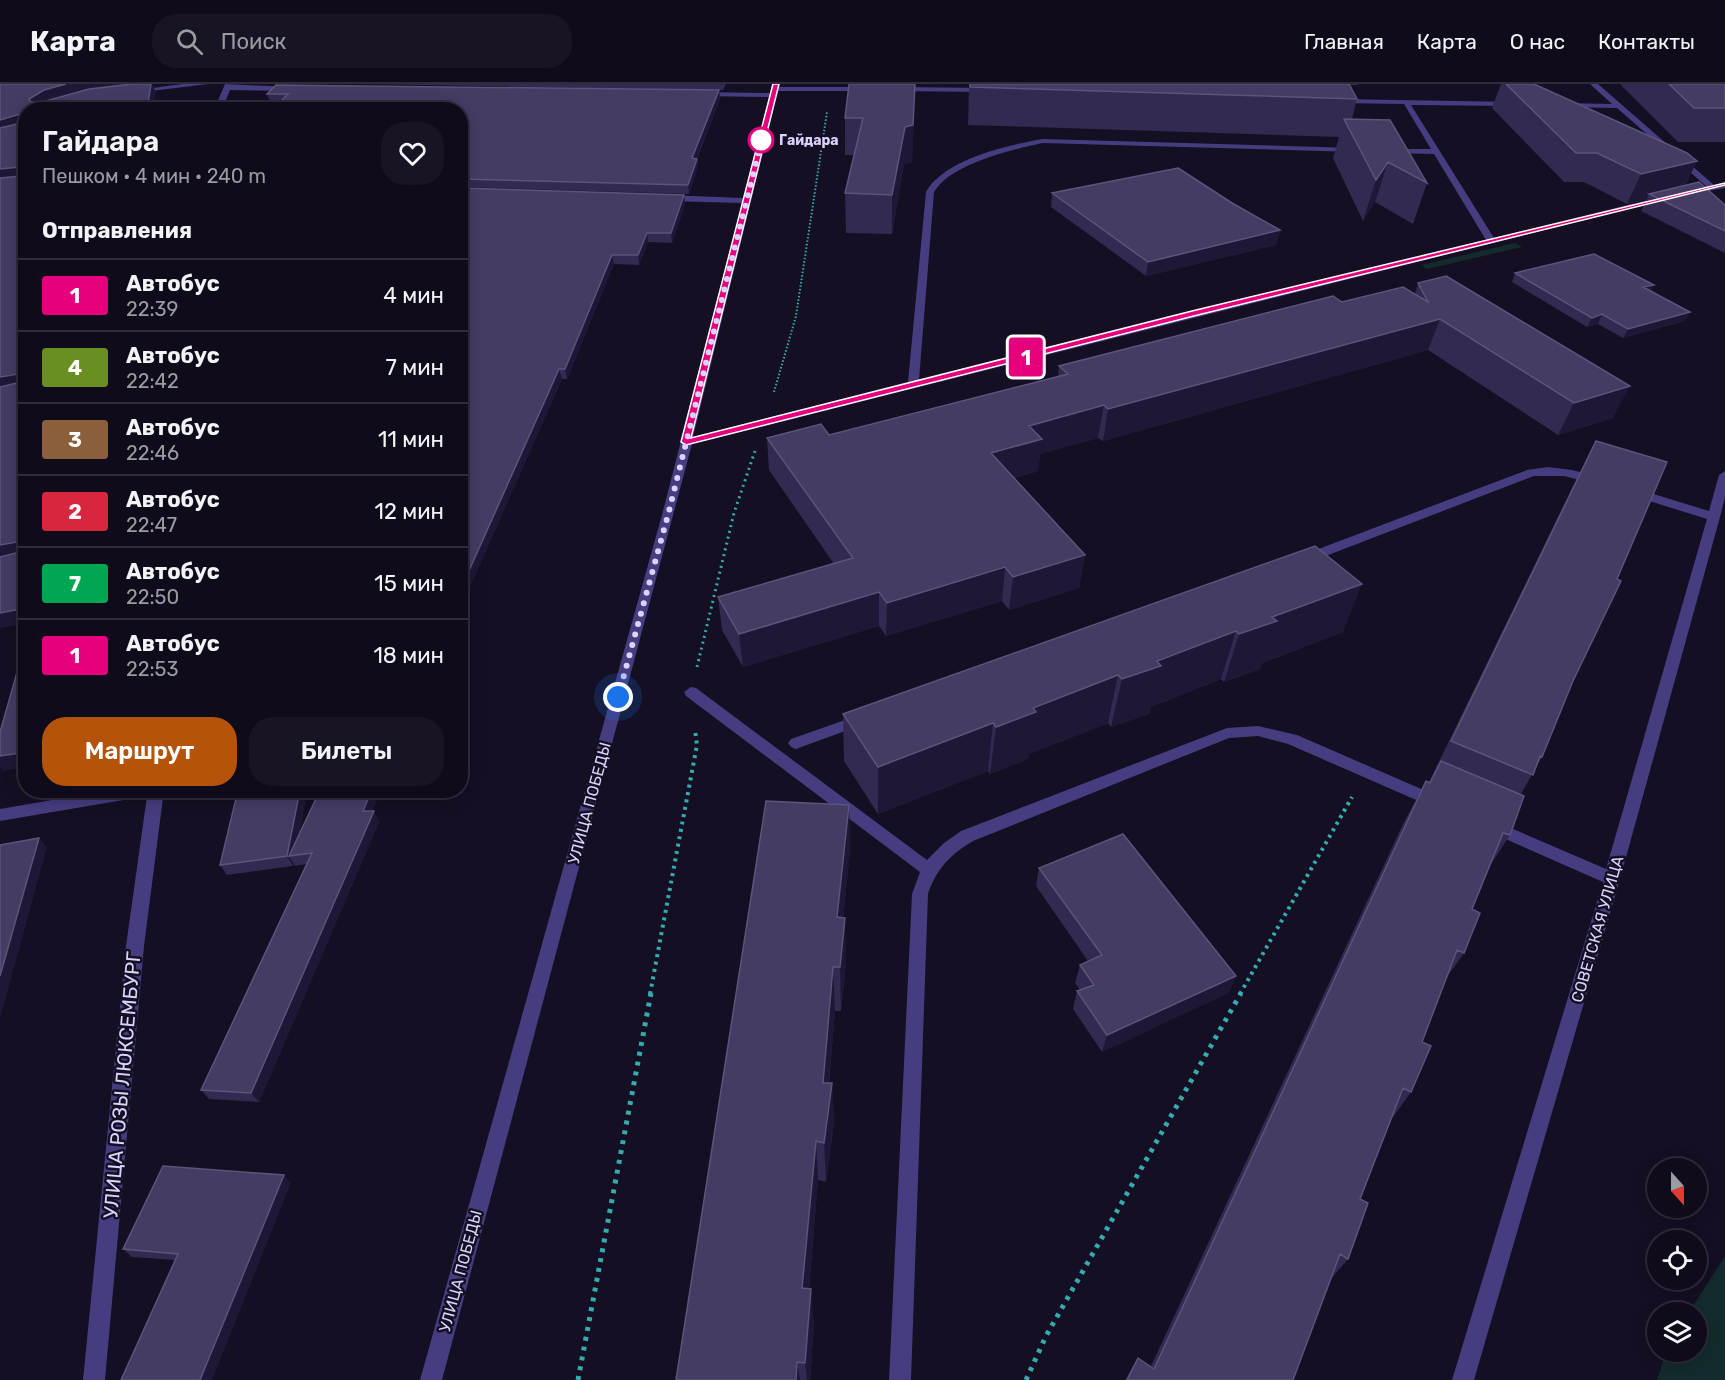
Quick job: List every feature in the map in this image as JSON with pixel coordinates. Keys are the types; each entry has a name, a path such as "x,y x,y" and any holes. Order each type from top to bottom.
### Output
{"street":[{"path":"123,93 204,84"},
{"path":"1594,84 1712,188"},
{"path":"221,102 228,86 298,89"},
{"path":"885,89 939,87 996,90"},
{"path":"690,94 774,89 874,89"},
{"name":"УЛИЦА ПОБЕДЫ","path":"431,1380 686,442 774,89"},
{"path":"1325,100 1524,104"},
{"path":"1406,102 1491,241"},
{"path":"1559,105 1618,106"},
{"path":"913,386 930,192 934,182 945,174 1013,147 1043,141 1365,150"},
{"path":"1377,150 1437,152"},
{"path":"686,442 1171,319 1725,185"},
{"path":"651,198 747,201"},
{"path":"1292,564 1531,473 1549,470 1571,472 1604,482"},
{"name":"СОВЕТСКАЯ УЛИЦА","path":"1463,1380 1612,879 1725,475"},
{"path":"1626,489 1714,517"},
{"path":"690,692 928,869"},
{"path":"795,743 873,716"},
{"path":"900,1380 920,894 928,869 937,857 967,836 1227,733 1258,731 1292,739 1452,808"},
{"path":"0,815 101,798"},
{"name":"УЛИЦА РОЗЫ ЛЮКСЕМБУРГ","path":"94,1380 135,946 155,798"},
{"path":"1473,818 1612,879"}],"path":[{"path":"1026,1380 1046,1336 1366,771"}],"green space":[{"path":"1515,243 1522,247 1427,269 1421,265"},
{"path":"1725,1256 1725,1380 1657,1380 1663,1362 1707,1362 1707,1302 1695,1302 1703,1290 1707,1290 1707,1284"}],"building":[{"path":"0,84 66,84 44,90 29,99 31,102 18,102 18,115 0,120"},
{"path":"151,84 148,102 42,102 89,89"},
{"path":"849,84 915,84 913,125 905,127 892,195 845,193 863,118 845,118"},
{"path":"970,84 1349,84 1357,99 970,87"},
{"path":"1506,84 1534,84 1687,153 1697,161 1641,174 1597,153 1576,153"},
{"path":"1669,84 1725,84 1725,108 1694,108"},
{"path":"276,85 719,90 692,158 697,159 688,185 468,179 468,102 280,102 288,94 267,94"},
{"path":"1344,119 1390,120 1427,183 1388,162 1376,180"},
{"path":"18,124 18,167 0,169 0,128"},
{"path":"1178,168 1232,203 1280,230 1148,262 1052,193"},
{"path":"18,176 18,374 0,377 0,178"},
{"path":"1699,182 1725,205 1725,231 1649,194"},
{"path":"468,188 684,195 671,233 647,233 638,255 612,255 565,369 559,369 468,573"},
{"path":"1594,254 1654,285 1643,287 1690,312 1628,329 1602,314 1592,318 1515,273"},
{"path":"1446,276 1630,386 1574,403 1440,319 1108,409 1104,405 1029,426 1042,439 991,453 1085,555 1013,577 1005,567 887,603 879,592 739,634 718,597 853,558 767,438 821,424 829,435 1068,374 1059,366 1333,296 1342,302 1403,287 1428,302 1418,283"},
{"path":"18,383 18,543 0,545 0,387"},
{"path":"1596,441 1667,462 1617,579 1621,581 1573,681 1533,775 1451,741"},
{"path":"1315,546 1362,584 1272,617 1277,621 1239,634 1236,631 1157,661 1161,666 1122,679 1118,675 1033,708 1036,712 996,727 993,723 878,767 843,714"},
{"path":"18,552 18,610 0,613 0,557"},
{"path":"18,669 18,753 0,756 0,732"},
{"path":"1441,761 1524,796 1510,835 1503,833 1472,909 1480,913 1464,953 1457,950 1422,1042 1431,1046 1411,1092 1403,1088 1360,1199 1368,1203 1348,1259 1340,1254 1293,1380 1127,1380 1138,1358 1154,1369 1426,781 1430,783"},
{"path":"236,798 298,798 287,856 220,865"},
{"path":"316,798 369,798 363,811 374,811 251,1093 201,1090 312,853 289,856"},
{"path":"766,801 849,805 837,917 845,918 840,967 833,967 823,1083 832,1083 824,1143 816,1141 802,1288 811,1289 805,1363 797,1362 796,1380 676,1380"},
{"path":"1123,834 1236,976 1107,1035 1077,991 1094,985 1080,965 1102,955 1039,868"},
{"path":"39,838 0,976 0,845"},
{"path":"163,1166 284,1175 200,1380 121,1380 178,1254 123,1249"}],"bus line":[{"name":"1","path":"776,84 686,442 1192,314 1725,185"}],"place":[{"name":"Гайдара","path":"761,140"}],"route":[{"path":"618,697 668,515 764,131 761,140"}]}
